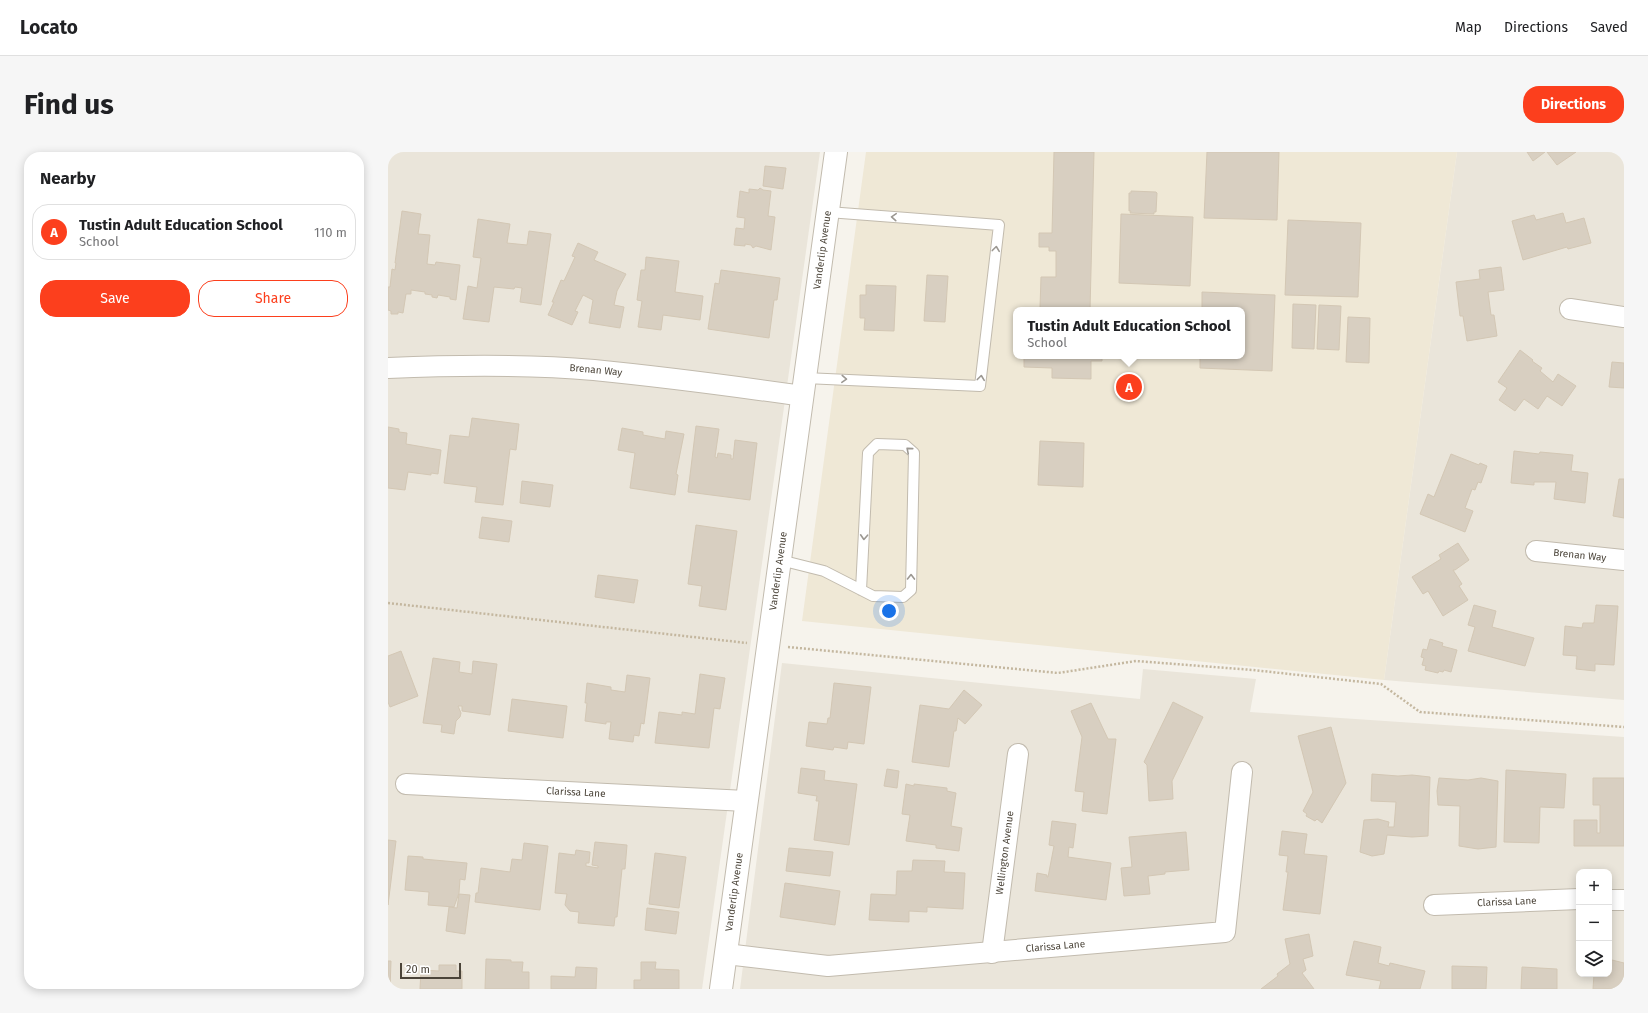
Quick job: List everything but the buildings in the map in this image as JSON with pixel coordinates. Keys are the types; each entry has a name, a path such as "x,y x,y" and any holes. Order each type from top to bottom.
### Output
{"street":[{"name":"Vanderlip Avenue","path":"721,989 836,152"},
{"path":"1570,309 1624,317"},
{"name":"Brenan Way","path":"388,368 503,366 594,370 707,383 804,387"},
{"name":"Brenan Way","path":"1536,551 1624,560"},
{"name":"Wellington Avenue","path":"992,953 1018,754"},
{"name":"Clarissa Lane","path":"726,954 828,966 1225,932 1242,772"},
{"name":"Clarissa Lane","path":"406,784 746,801"},
{"name":"Clarissa Lane","path":"1434,905 1576,899"},
{"path":"1612,900 1624,900"}],"lane":[{"path":"804,387 980,386 999,225 828,212"},
{"path":"780,560 824,571 861,590 873,596 903,597 911,590 914,453 905,445 877,444 868,453 861,590"}],"path":[{"path":"388,602 768,645 1058,672 1136,661 1254,670 1382,684 1420,712 1624,727"}],"shaded area":[{"path":"388,152 820,152 702,989 388,989"},
{"path":"866,152 1457,152 1384,680 802,621"},
{"path":"1457,152 1624,152 1624,700 1384,680"},
{"path":"782,663 1140,699 1143,669 1256,679 1250,712 1624,737 1624,989 740,989"}],"place":[{"name":"Tustin Adult Education School","path":"1129,387"}]}
